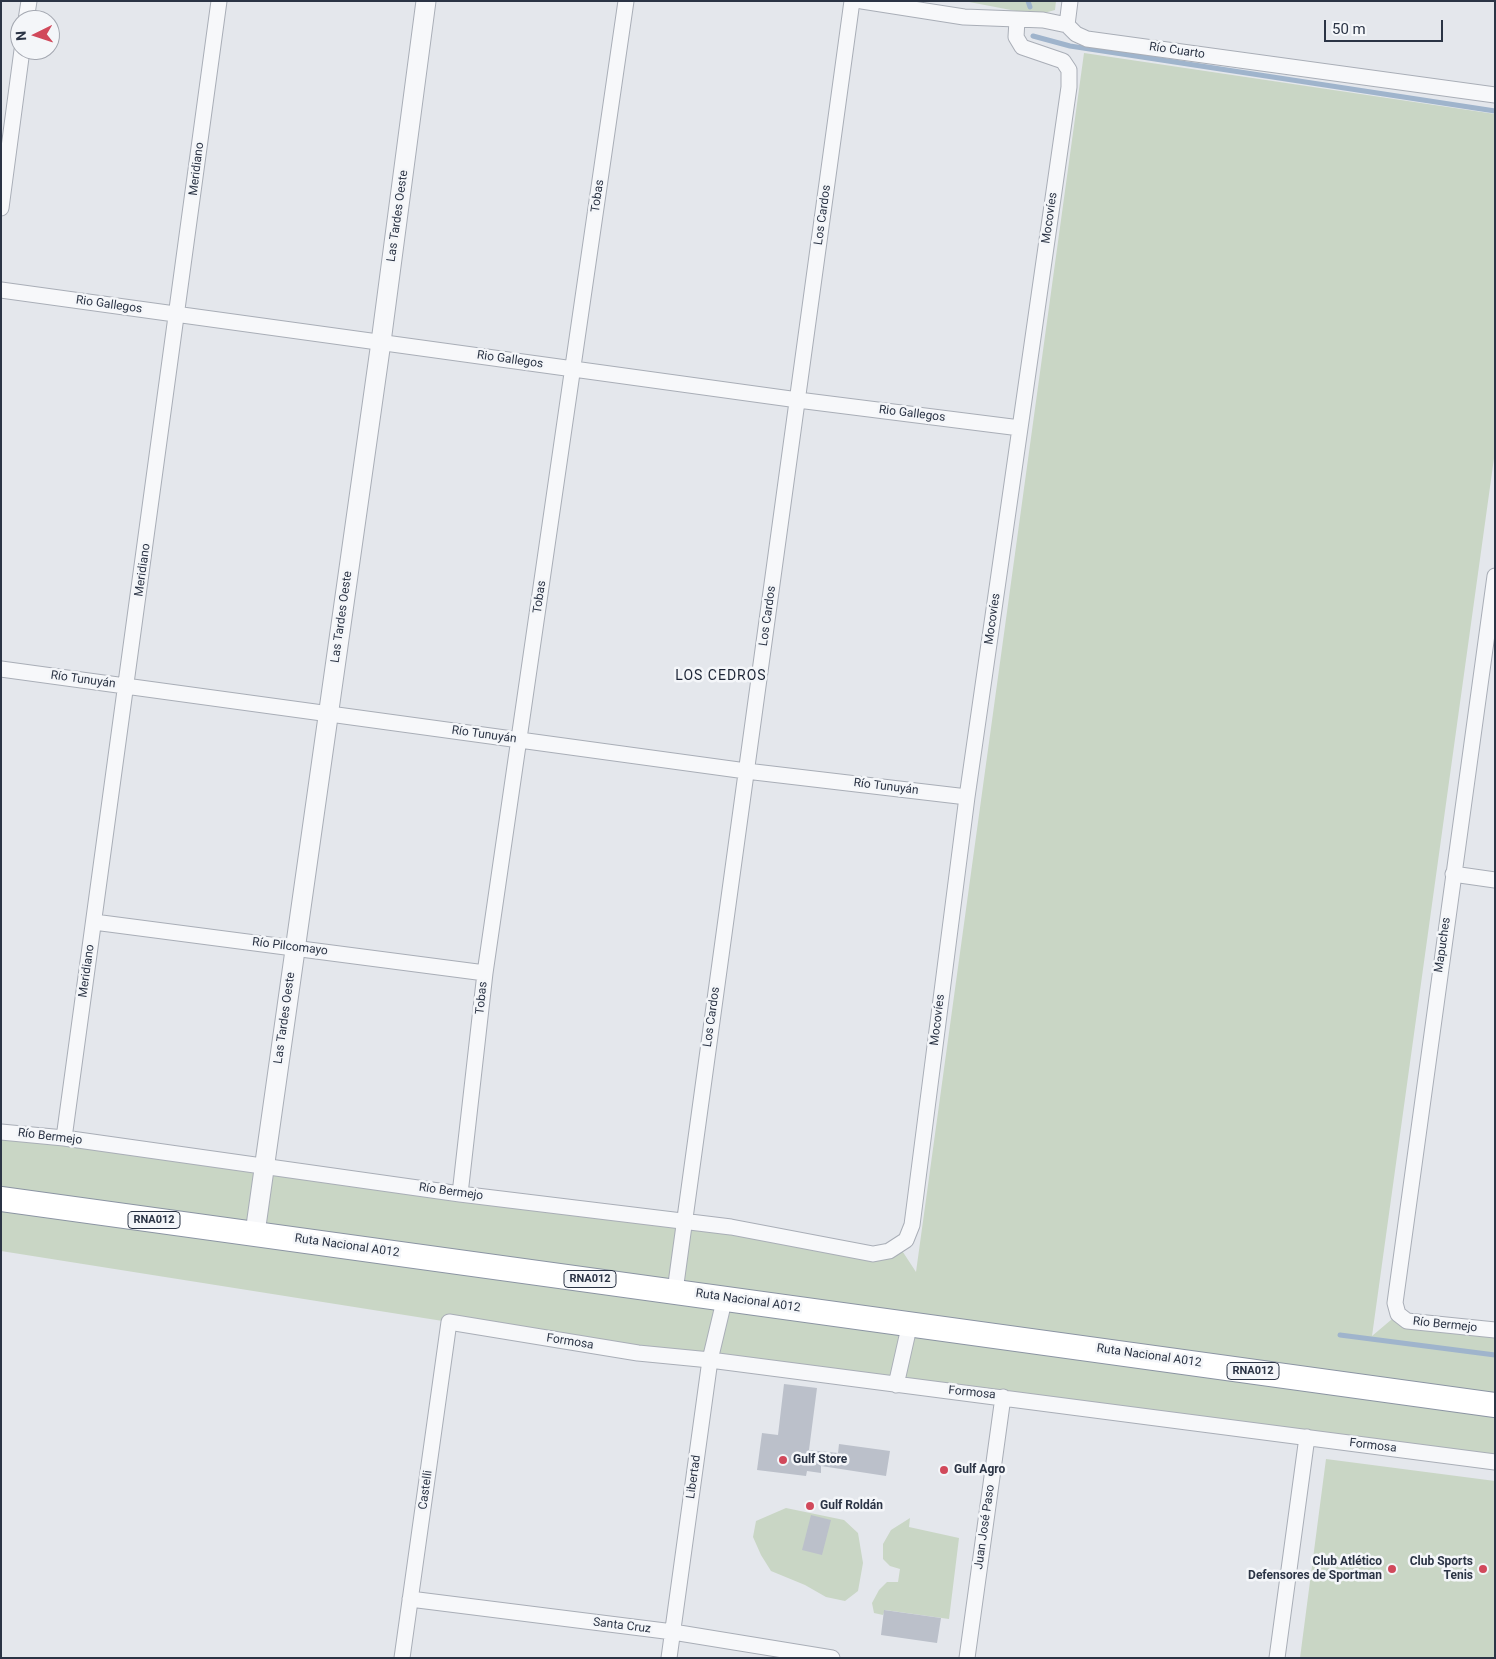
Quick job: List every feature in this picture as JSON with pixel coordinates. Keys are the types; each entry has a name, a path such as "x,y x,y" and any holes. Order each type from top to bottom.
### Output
{"highway":[{"name":"Ruta Nacional A012","path":"1,1199 675,1290 1495,1405"}],"street":[{"name":"Meridiano","path":"64,1138 178,314 219,1"},
{"name":"Las Tardes Oeste","path":"255,1233 381,342 426,1"},
{"name":"Tobas","path":"460,1194 485,973 626,1"},
{"name":"Los Cardos","path":"675,1290 852,1"},
{"name":"Río Cuarto","path":"862,1 964,17 1044,20 1067,25 1076,34 1087,39 1495,95"},
{"path":"1067,25 1070,1"},
{"name":"Mocovíes","path":"899,1246 906,1240 912,1225 968,797 1069,87 1069,70 1063,61 1022,47 1016,37 1018,20"},
{"path":"1,208 21,60"},
{"name":"Rio Gallegos","path":"1,290 798,400 1020,428"},
{"name":"Mapuches","path":"1398,1314 1394,1303 1395,1289 1495,576"},
{"name":"Río Tunuyán","path":"1,669 746,771 968,797"},
{"path":"1453,874 1495,880"},
{"name":"Río Pilcomayo","path":"94,922 485,973"},
{"name":"Río Bermejo","path":"1,1132 64,1138 460,1194 731,1227 873,1254 889,1251 899,1246"},
{"name":"Libertad","path":"669,1658 710,1360 725,1298"},
{"name":"Río Bermejo","path":"1398,1314 1407,1321 1495,1330"},
{"name":"Formosa","path":"450,1322 638,1353 710,1360 896,1385 1003,1397 1495,1462"},
{"name":"Castelli","path":"402,1658 450,1322"},
{"path":"896,1385 910,1323"},
{"name":"Juan José Paso","path":"967,1658 1003,1397"},
{"path":"1277,1658 1307,1437"},
{"name":"Santa Cruz","path":"410,1599 673,1632 832,1658"}],"green space":[{"path":"964,1 1056,1 1055,10 1037,15"},
{"path":"1084,53 1495,114 1495,451 1372,1336 1398,1314 1495,1330 1495,1462 449,1322 1,1251 1,1132 873,1254 899,1246 916,1272"},
{"name":"Club Atlético Defensores de Sportman","path":"1326,1459 1495,1481 1495,1658 1300,1658"},
{"path":"786,1508 844,1520 858,1533 863,1563 858,1591 845,1601 826,1597 805,1585 771,1571 753,1537 756,1521"},
{"path":"910,1518 909,1527 959,1538 949,1619 885,1610 883,1615 874,1613 872,1603 879,1590 887,1582 898,1582 900,1569 890,1566 883,1559 883,1544 891,1530"}],"building":[{"path":"784,1384 817,1388 809,1450 838,1453 839,1444 890,1451 886,1476 821,1466 821,1473 807,1471 806,1476 757,1470 762,1433 778,1435"},
{"path":"811,1515 831,1520 822,1555 802,1550"},
{"path":"884,1610 941,1618 937,1643 881,1635"}],"waterway":[{"path":"1028,1 1030,7"},
{"path":"1033,36 1070,46 1495,111"},
{"path":"1340,1335 1495,1355"}],"place":[{"name":"Gulf Store","path":"783,1460"},
{"name":"Gulf Agro","path":"944,1470"},
{"name":"Gulf Roldán","path":"810,1506"},
{"name":"Club Atlético Defensores de Sportman","path":"1392,1569"},
{"name":"Club Sports Tenis","path":"1483,1569"}],"district":[{"name":"LOS CEDROS","path":"721,676"}]}
